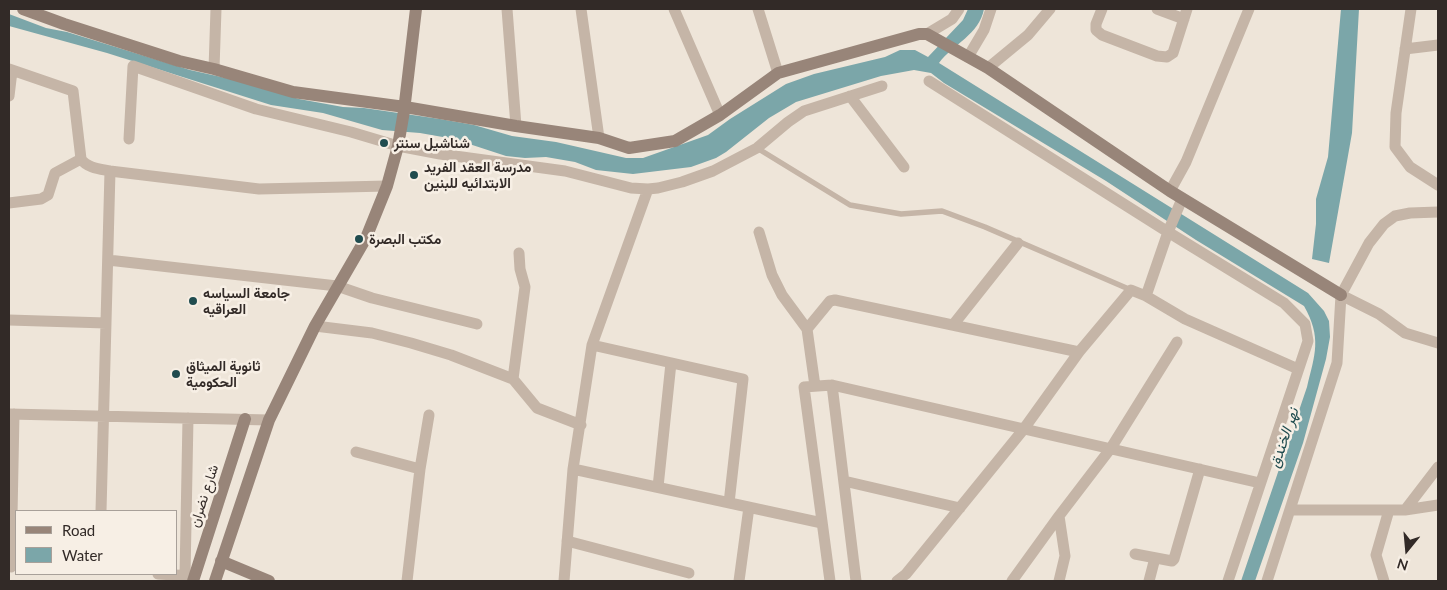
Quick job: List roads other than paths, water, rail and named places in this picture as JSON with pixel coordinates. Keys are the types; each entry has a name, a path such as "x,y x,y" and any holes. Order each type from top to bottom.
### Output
{"street":[{"path":"23,9 179,61 293,92 599,138 630,148 675,141 720,115 778,74 919,34 931,37 988,68 1170,191 1180,202 1341,295 1379,314 1404,333 1438,343"},
{"path":"214,69 216,9"},
{"path":"215,581 269,420 315,326 366,238 387,186 398,144 404,109 416,9"},
{"path":"507,9 516,126"},
{"path":"581,9 599,138"},
{"path":"674,9 720,115"},
{"path":"758,9 778,74"},
{"path":"931,37 952,19 959,9"},
{"path":"968,57 984,30 990,9"},
{"path":"988,68 1028,35 1050,9"},
{"path":"1102,9 1096,24 1096,30 1157,56 1167,57 1173,53 1185,14 1157,9"},
{"path":"1170,191 1186,162 1249,9"},
{"path":"1411,9 1396,113 1395,147 1410,167 1438,186"},
{"path":"1405,49 1438,45"},
{"path":"129,139 133,66 256,109 398,144 440,154 565,171 631,188 648,189 682,182 713,171 757,148 804,111 882,86"},
{"path":"9,96 10,70 73,91 81,159 84,164 110,171 259,189 387,186"},
{"path":"929,81 1284,303 1305,324 1308,341 1228,581"},
{"path":"850,96 904,167"},
{"path":"9,203 41,199 48,195 55,173 81,159"},
{"path":"102,510 110,171"},
{"path":"564,581 573,469 592,345 648,189"},
{"path":"1146,296 1168,230 1180,202"},
{"path":"1267,581 1337,363 1341,295 1368,243 1384,224 1395,216 1410,213 1438,212"},
{"path":"759,232 772,275 782,295 807,329 822,523 830,581"},
{"path":"954,325 1018,243"},
{"path":"514,379 524,287 519,253"},
{"path":"108,260 337,286 372,298 477,324"},
{"path":"903,579 1023,430 1079,352 1131,290 1146,296 1185,319 1298,369"},
{"path":"807,329 830,301 835,300 1079,352"},
{"path":"9,320 106,323"},
{"path":"315,326 372,333 451,355 514,379 537,408 580,425"},
{"path":"1012,581 1111,448 1177,342"},
{"path":"592,345 742,379 729,503"},
{"path":"658,487 671,363"},
{"path":"810,386 832,385 1023,430 1260,482"},
{"path":"832,385 856,581"},
{"path":"12,567 11,414 269,420"},
{"path":"407,581 420,469 429,415"},
{"path":"166,575 191,578 188,418"},
{"name":"شارع نضران","path":"191,578 245,419"},
{"path":"356,452 420,469"},
{"path":"1405,510 1438,467"},
{"path":"573,469 822,523"},
{"path":"1135,554 1174,559 1200,469"},
{"path":"844,481 960,508"},
{"path":"1290,510 1405,510 1438,505"},
{"path":"739,581 749,507"},
{"path":"1384,581 1376,555 1389,510"},
{"path":"1059,516 1065,556 1059,581"},
{"path":"567,541 689,573"},
{"path":"1149,581 1156,558"},
{"path":"221,561 269,581"}],"lane":[{"path":"757,148 850,205 901,214 942,211 985,227 1018,243 1131,290"}],"water":[{"path":"968,9 984,9 977,26 939,63 1308,293 1324,311 1329,321 1330,337 1326,359 1303,443 1255,581 1241,581 1307,387 1314,355 1315,337 1310,317 1304,306 1196,240 1106,181 944,83 931,73 914,70 881,76 796,102 769,118 716,158 691,167 633,174 596,170 575,162 546,157 525,158 506,156 454,139 420,133 382,130 323,113 271,105 107,53 9,26 9,14 46,28 67,32 190,70 248,83 299,99 343,107 364,108 440,119 474,125 512,136 556,142 626,158 643,158 708,135 786,84 814,74 885,57 900,50 915,50 928,57 963,20"},
{"path":"1341,9 1359,9 1352,133 1329,263 1312,259 1316,224 1316,199 1328,157"}],"place":[{"name":"شناشيل سنتر","path":"384,143"},
{"name":"مدرسة العقد الفريد الابتدائيه للبنين","path":"414,175"},
{"name":"مكتب البصرة","path":"359,239"},
{"name":"جامعة السياسه العراقيه","path":"193,301"},
{"name":"ثانوية الميثاق الحكومية","path":"176,374"}],"water label":[{"name":"نهر الخندق","path":"1284,438"}]}
